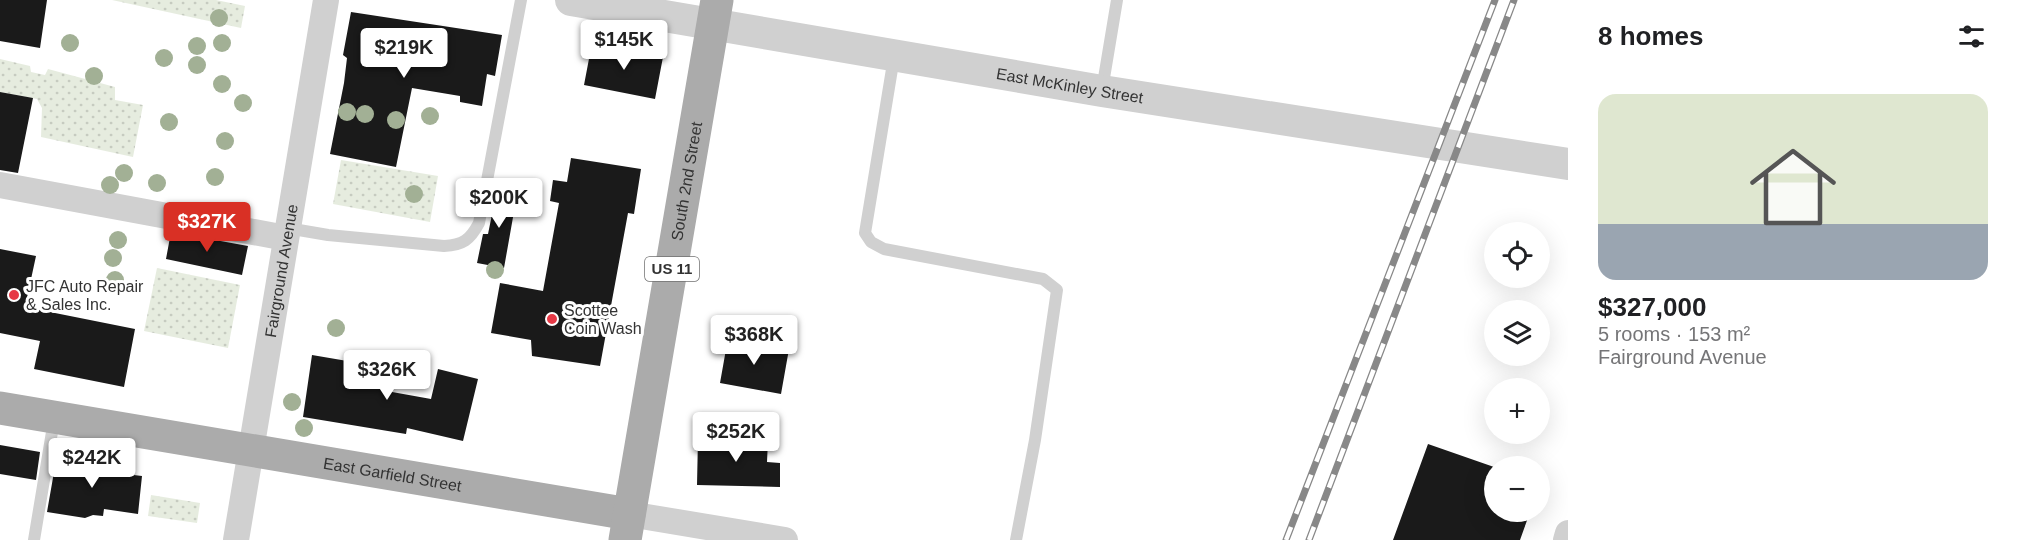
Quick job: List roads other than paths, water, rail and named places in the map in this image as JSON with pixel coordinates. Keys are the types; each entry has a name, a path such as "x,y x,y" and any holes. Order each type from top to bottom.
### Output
{"main road":[{"name":"South 2nd Street","path":"627,527 715,13"},
{"name":"East Garfield Street","path":"0,408 250,451 627,527"}],"street":[{"name":"Fairground Avenue","path":"236,540 326,0"},
{"name":"East McKinley Street","path":"571,0 715,13 894,55 1102,91 1568,164"},
{"path":"0,185 287,233"},
{"name":"East Garfield Street","path":"627,527 785,540"},
{"path":"1566,540 1568,533"}],"lane":[{"path":"287,233 444,246 461,245 472,236 479,223 521,0"},
{"path":"1102,91 1117,0"},
{"path":"894,55 865,232 871,242 884,249 1043,279 1057,290 1054,321 1037,413 1035,440 1016,540"},
{"path":"34,540 54,418"}],"railway":[{"path":"1286,540 1495,0"},
{"path":"1309,540 1514,0"}],"place":[{"name":"JFC Auto Repair & Sales Inc.","path":"14,295"},
{"name":"Scottee Coin Wash","path":"552,319"}]}
